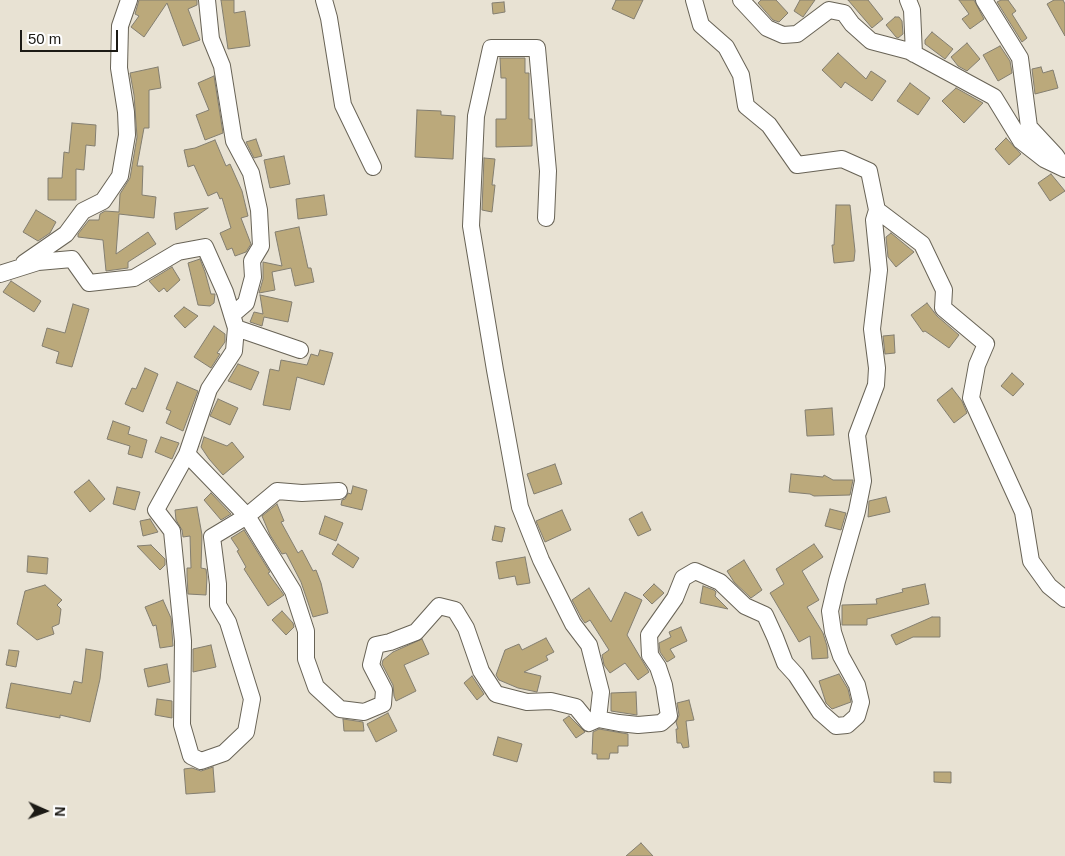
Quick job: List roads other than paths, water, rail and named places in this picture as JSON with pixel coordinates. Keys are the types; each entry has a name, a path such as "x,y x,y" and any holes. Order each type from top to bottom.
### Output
{"street":[{"path":"17,268 66,234 83,211 102,201 120,176 127,135 120,68 120,26 129,0"},
{"path":"207,0 211,39 222,66 234,141 252,173 259,210 261,246 252,262 253,277 246,302 234,322"},
{"path":"324,0 329,18 343,106 373,166"},
{"path":"187,454 248,516 293,591 306,631 306,659 316,687 340,708 364,712 382,704 384,690 371,665 376,645 416,632 439,606 455,610 466,628 481,671 496,694 527,702 552,701 576,707 589,723 598,719 619,724 661,723 669,716 661,676 658,667 650,655 648,634 675,598 683,578 695,571 720,582 745,606 765,615 776,637 785,663 796,675 820,712 836,726 847,725 857,716 862,702 857,685 841,656 833,632 830,611 857,511 863,481 858,435 876,385 877,368 872,329 879,270 874,220 877,210 869,171 842,159 797,165 769,125 746,106 741,75 726,47 701,25 694,0"},
{"path":"740,0 767,28 783,35 797,34 829,10 844,13 852,24 871,41 914,54 994,97 1021,141 1044,159 1065,169"},
{"path":"908,0 912,10 914,54"},
{"path":"984,0 1020,58 1029,127 1056,156 1065,169"},
{"path":"546,218 548,171 537,48 491,48 476,116 471,226 496,379 520,507 541,560 573,624 589,645 601,692 598,719"},
{"path":"877,210 922,244 944,290 943,308 986,344 977,365 971,398 1023,512 1031,561 1049,586 1065,599"},
{"path":"0,274 38,262 72,259 89,283 134,278 178,252 205,247 225,292 234,322 234,351 209,389 187,454 156,510 172,530 183,641 182,725 192,756 201,761 224,753 246,732 252,699 228,622 218,605 218,584 212,537 248,516 277,491 302,493 338,491"},
{"path":"234,322 300,350"}]}
